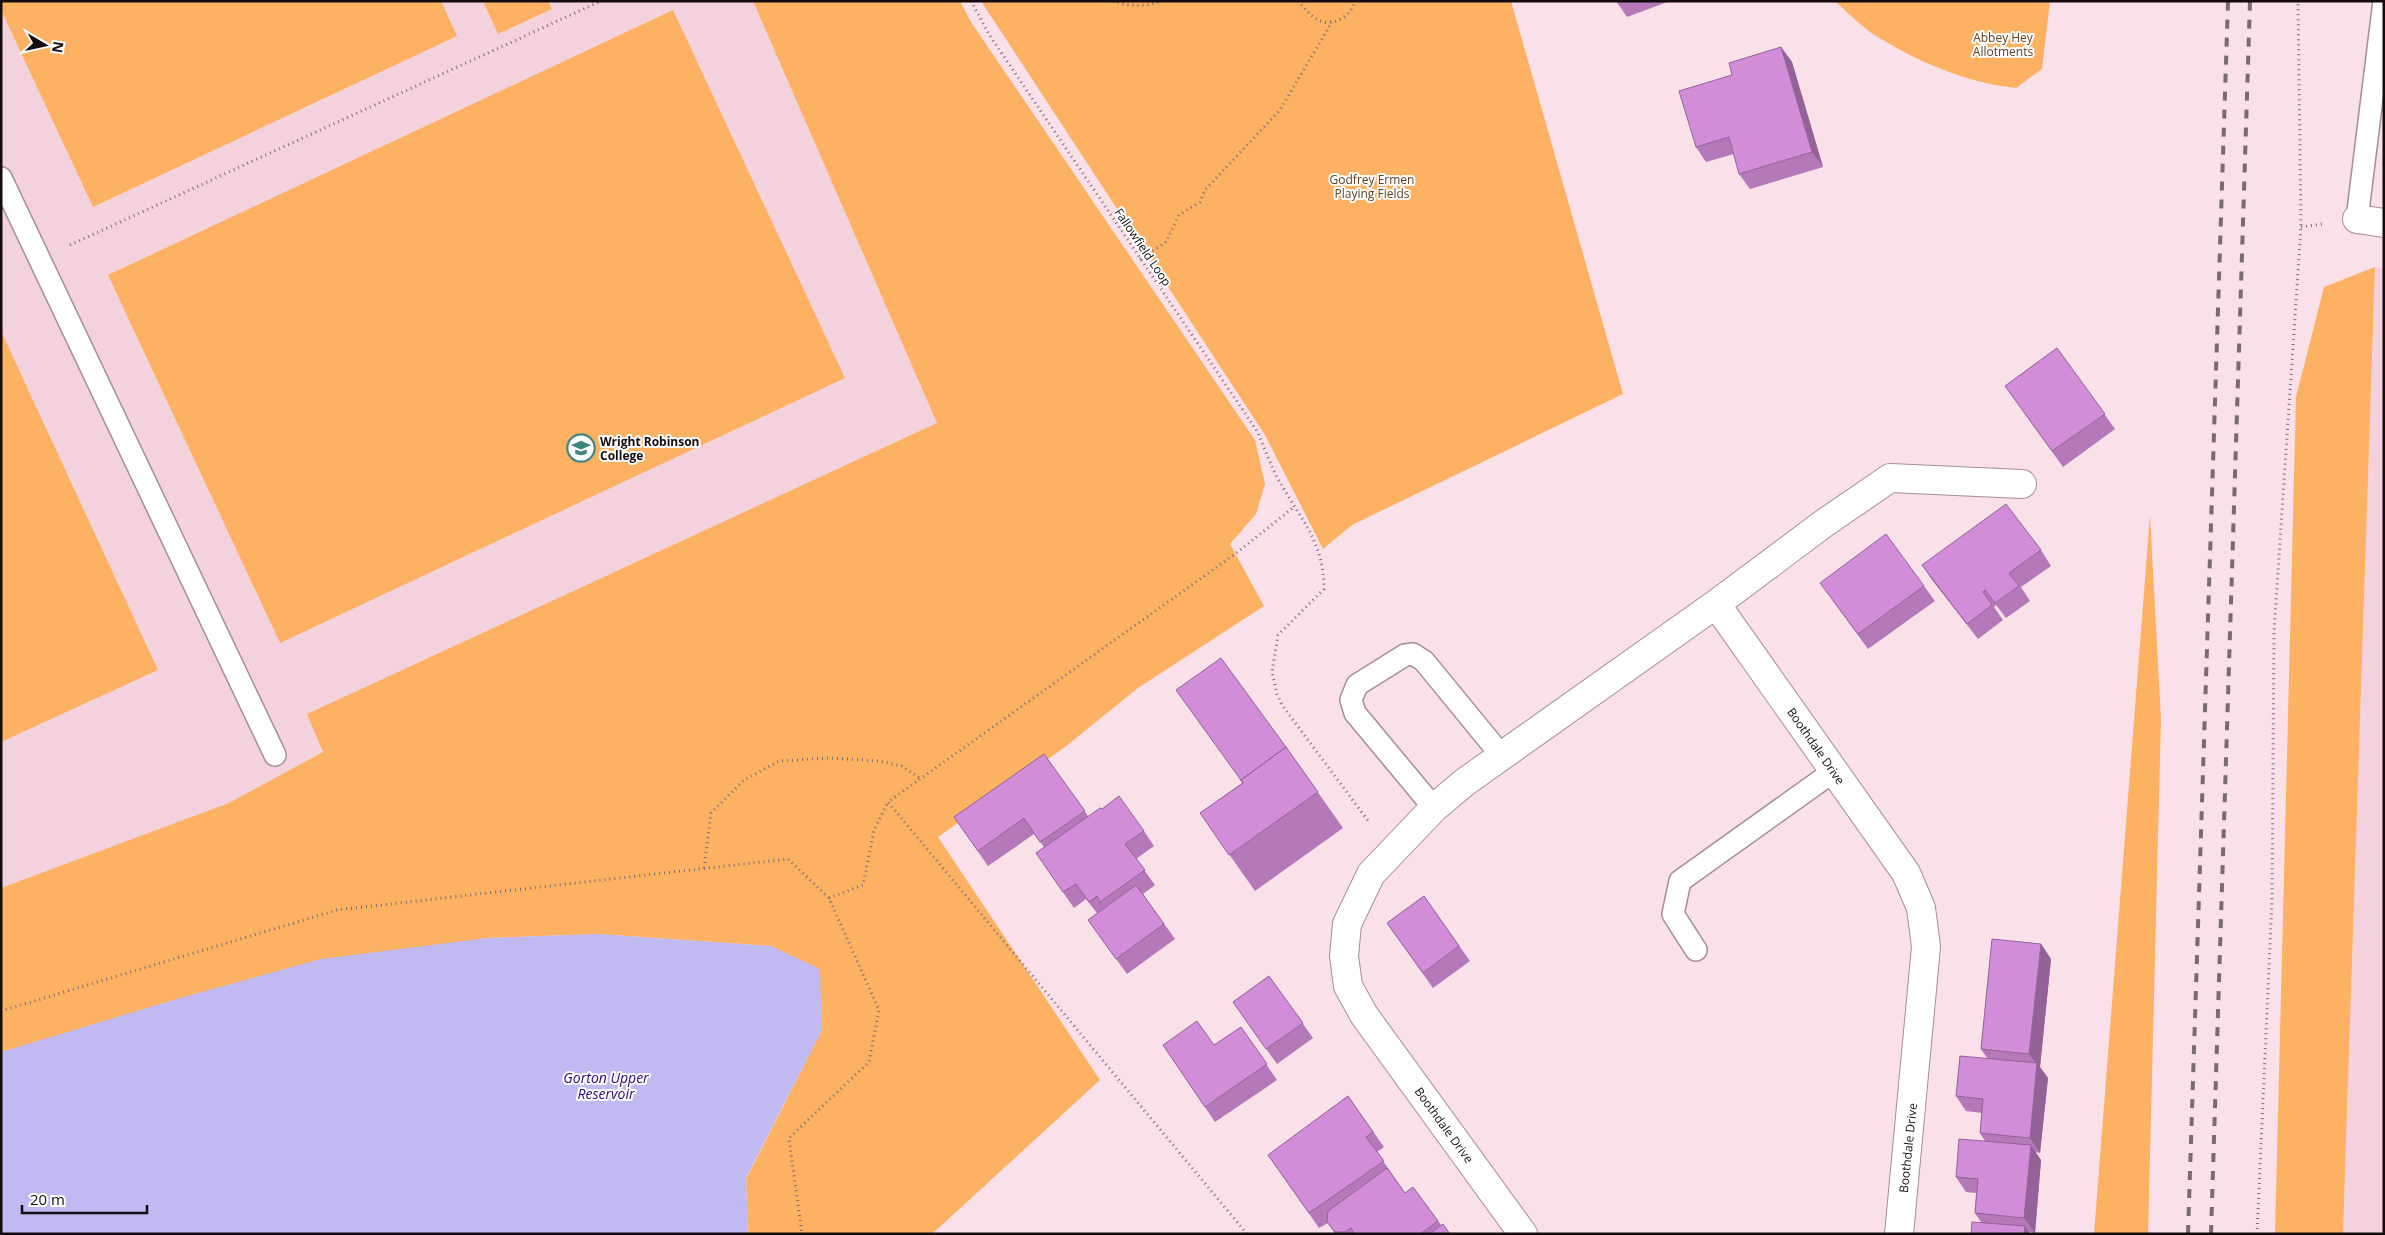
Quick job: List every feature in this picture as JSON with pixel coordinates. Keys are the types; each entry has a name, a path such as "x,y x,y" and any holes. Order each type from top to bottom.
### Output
{"street":[{"path":"2357,218 2384,223"},
{"path":"1716,604 1823,524 1890,478 2022,484"},
{"name":"Boothdale Drive","path":"1522,1234 1364,1015 1348,986 1344,956 1347,924 1370,874 1434,808 1501,755 1716,604 1906,873 1921,908 1926,947 1899,1234"}],"lane":[{"path":"2357,218 2381,41 2384,1"},
{"path":"1,178 275,755"},
{"path":"1434,808 1355,713 1351,700 1357,685 1405,655 1413,654 1424,661 1501,755"},
{"path":"1696,950 1673,914 1680,881 1834,771"}],"path":[{"path":"40,259 601,1"},
{"name":"Fallowfield Loop","path":"971,1 990,36 1258,431 1279,482 1315,540 1324,571 1324,589 1278,635 1272,672 1282,706 1372,827"},
{"path":"1113,1 1125,6 1150,5 1161,1"},
{"path":"1298,1 1316,19 1332,22 1342,19 1352,11 1355,1"},
{"path":"2257,1234 2272,900 2274,631 2301,227 2298,1"},
{"path":"1140,259 1166,242 1178,215 1200,202 1205,190 1280,110 1332,22"},
{"path":"829,898 863,885 874,830 888,802 1235,554 1294,507"},
{"path":"704,868 711,813 744,780 779,761 829,758 878,761 902,766 921,779"},
{"path":"888,802 1247,1234"},
{"path":"1,1011 337,910 788,859 829,898 879,1010 869,1062 789,1138 802,1234"}],"shaded area":[{"name":"Wright Robinson College","path":"1,1 854,1 1090,351 1,958"},
{"path":"2375,267 2384,268 2384,1234 2343,1234"}],"green space":[{"path":"1,1 441,1 457,36 93,207 1,10"},
{"path":"483,1 548,1 552,9 498,34"},
{"path":"753,1 960,1 971,22 1255,440 1265,484 1256,514 1230,544 1264,606 1138,688 1065,747 938,837 1100,1080 932,1234 748,1234 746,1179 822,1030 771,946 598,934 487,938 1,1052 1,888 229,803 323,752 307,714 937,423"},
{"name":"Godfrey Ermen Playing Fields","path":"981,1 1511,1 1623,394 1352,525 1323,549 1265,435"},
{"name":"Abbey Hey Allotments","path":"1835,1 2050,1 2042,69 2016,88 1960,76 1924,62 1889,44 1873,34"},
{"path":"673,10 845,378 280,643 108,275"},
{"path":"2375,267 2343,1234 2275,1234 2296,397 2324,287"},
{"path":"1,331 158,670 1,742"},
{"path":"2150,515 2161,719 2148,1234 2094,1234"}],"water":[{"name":"Gorton Upper Reservoir","path":"598,934 771,946 820,969 822,1030 746,1178 748,1234 1,1234 1,1052 180,998 321,959 487,938"}],"building":[{"path":"1781,47 1812,152 1739,174 1729,137 1696,147 1679,91 1732,75 1729,63"},
{"path":"2057,348 2105,414 2052,451 2005,386"},
{"path":"2006,504 2041,550 2009,573 2019,586 1995,603 1985,590 1983,592 1992,605 1967,624 1922,565"},
{"path":"1886,534 1924,586 1858,634 1820,583"},
{"path":"1221,658 1286,747 1241,780 1243,783 1176,690"},
{"path":"1286,747 1318,792 1229,855 1200,813 1243,783 1241,780"},
{"path":"1044,754 1085,811 1040,842 1024,818 978,851 954,817"},
{"path":"1119,796 1144,831 1125,844 1145,870 1100,902 1097,896 1089,902 1076,884 1063,892 1036,853"},
{"path":"1136,885 1164,924 1116,959 1088,920"},
{"path":"1424,896 1459,946 1423,973 1387,923"},
{"path":"1992,939 2041,944 2029,1054 1981,1049"},
{"path":"1269,976 1303,1023 1266,1049 1233,1002"},
{"path":"1197,1021 1214,1045 1241,1027 1267,1064 1205,1107 1163,1045"},
{"path":"1960,1056 2037,1063 2030,1138 1980,1133 1983,1099 1956,1096"},
{"path":"1348,1096 1373,1132 1366,1137 1384,1161 1309,1213 1268,1155"},
{"path":"1959,1139 2031,1145 2024,1218 1975,1213 1978,1179 1956,1177"},
{"path":"1387,1168 1405,1193 1413,1187 1438,1221 1420,1234 1355,1234 1351,1228 1345,1232 1335,1232 1327,1222 1328,1211"},
{"path":"1972,1222 2025,1226 2024,1234 1971,1234"},
{"path":"1443,1224 1450,1234 1429,1234"}],"railway":[{"path":"2188,1234 2228,1"},
{"path":"2211,1234 2250,1"}],"place":[{"name":"Wright Robinson College","path":"581,448"}]}
